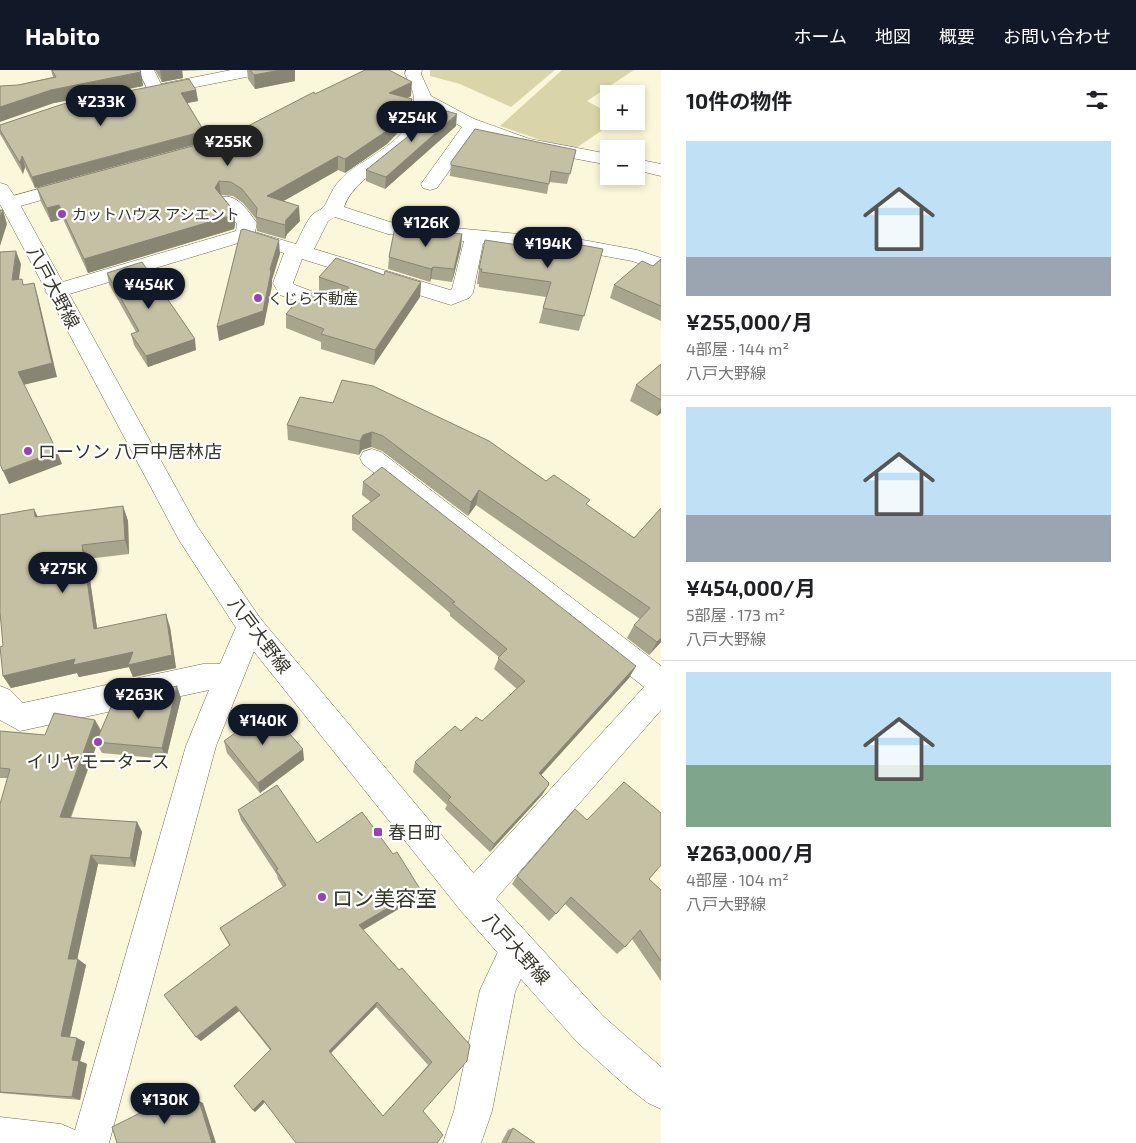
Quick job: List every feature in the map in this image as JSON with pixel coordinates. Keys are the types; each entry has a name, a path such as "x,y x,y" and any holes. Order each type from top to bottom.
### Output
{"street":[{"path":"146,70 156,90"},
{"path":"137,94 251,70"},
{"path":"339,310 287,290 283,283 298,251 320,218 333,210 336,199 348,183 405,141 418,125 423,99 413,74 414,70"},
{"path":"423,99 435,103 472,126 516,142 600,158"},
{"path":"430,184 472,126"},
{"path":"5,196 95,180"},
{"name":"八戸大野線","path":"5,196 188,533 250,626 473,899 517,949 590,1029 661,1090"},
{"path":"228,201 247,223 244,235"},
{"path":"333,210 388,228 583,246 637,256 661,265"},
{"path":"56,291 244,235 451,298 462,293 474,236"},
{"path":"372,458 661,683"},
{"path":"90,1143 201,746 250,626"},
{"path":"0,699 8,709 20,717 203,677 229,677"},
{"path":"473,899 661,689"},
{"path":"462,1143 474,1111 498,990 517,949"},
{"path":"0,1136 61,1143"}],"shaded area":[{"path":"430,70 555,70 511,107 460,84 430,76"},
{"path":"562,70 634,70 611,85 600,85 600,92 587,101 600,108 600,130 603,130 576,148 549,143 500,126"}],"building":[{"path":"52,70 140,70 141,72 51,90 0,107 0,86 18,85 56,77"},
{"path":"250,70 280,70 254,75"},
{"path":"365,70 389,70 412,82 389,93 412,99 407,111 388,130 345,159 338,156 267,196 299,206 286,220 285,225 256,217 257,208 242,189 231,182 219,181 215,188 234,211 233,215 84,259 59,205 47,208 37,188 211,141 213,144 314,92 315,94"},
{"path":"189,79 196,90 181,93 204,131 32,177 22,156 20,163 0,130 0,125 63,104"},
{"path":"432,107 457,114 386,177 366,170 421,126"},
{"path":"475,129 576,150 570,174 551,171 549,184 451,165 451,162"},
{"path":"395,227 462,234 454,269 433,267 431,269 389,257"},
{"path":"244,229 279,240 270,269 263,311 217,327 241,230"},
{"path":"519,238 548,241 549,239 603,249 584,316 543,308 551,282 481,272 482,269 479,269 485,240 518,245"},
{"path":"16,251 12,280 22,279 23,285 34,283 52,363 18,372 57,451 3,471 0,464 0,252"},
{"path":"336,258 384,275 385,271 421,282 375,350 321,334 324,329 286,314 306,291 339,303 349,300 352,293 348,287 319,277"},
{"path":"661,259 661,306 614,285 642,261 653,266"},
{"path":"142,262 195,339 146,356 131,334 139,331 107,273"},
{"path":"661,364 661,400 636,385"},
{"path":"342,380 373,386 489,441 546,481 554,475 590,500 586,504 634,538 661,508 661,638 657,642 634,625 650,608 479,490 471,502 383,436 372,432 363,435 360,441 287,425 300,397 333,403"},
{"path":"382,467 636,666 539,773 549,783 548,786 494,844 448,800 451,797 415,762 455,726 461,731 476,717 482,721 525,681 498,658 507,649 452,603 455,602 352,516 380,495 363,482"},
{"path":"123,506 125,540 82,545 94,629 166,614 172,655 128,665 133,652 73,665 75,659 3,676 0,647 3,646 0,612 0,515 34,509 35,517"},
{"path":"177,686 162,748 96,742 114,700"},
{"path":"268,709 303,749 258,783 224,741"},
{"path":"54,713 95,720 60,817 137,822 130,858 91,855 68,959 78,959 61,1036 77,1038 72,1060 79,1061 72,1097 0,1092 0,804 10,769 0,768 0,731 45,735"},
{"path":"624,782 661,813 661,865 649,879 661,890 661,961 640,930 625,947 571,897 556,914 517,876 575,809 587,820"},
{"path":"277,785 317,843 362,812 393,854 397,852 420,889 359,925 399,970 402,968 470,1045 467,1061 423,1111 443,1135 437,1143 296,1143 263,1100 253,1110 234,1086 271,1049 236,1006 196,1037 164,995 230,945 220,928 286,885 276,870 278,869 238,810","holes":["377,1002 432,1062 383,1116 329,1051"]},
{"path":"180,1093 185,1108 199,1101 212,1143 117,1143 112,1127"},
{"path":"513,1128 535,1143 506,1143"}],"place":[{"name":"カットハウス アシエント","path":"62,214"},
{"name":"くじら不動産","path":"258,298"},
{"name":"ローソン 八戸中居林店","path":"28,451"},
{"name":"イリヤモータース","path":"98,742"},
{"name":"春日町","path":"378,832"},
{"name":"ロン美容室","path":"322,897"}]}
